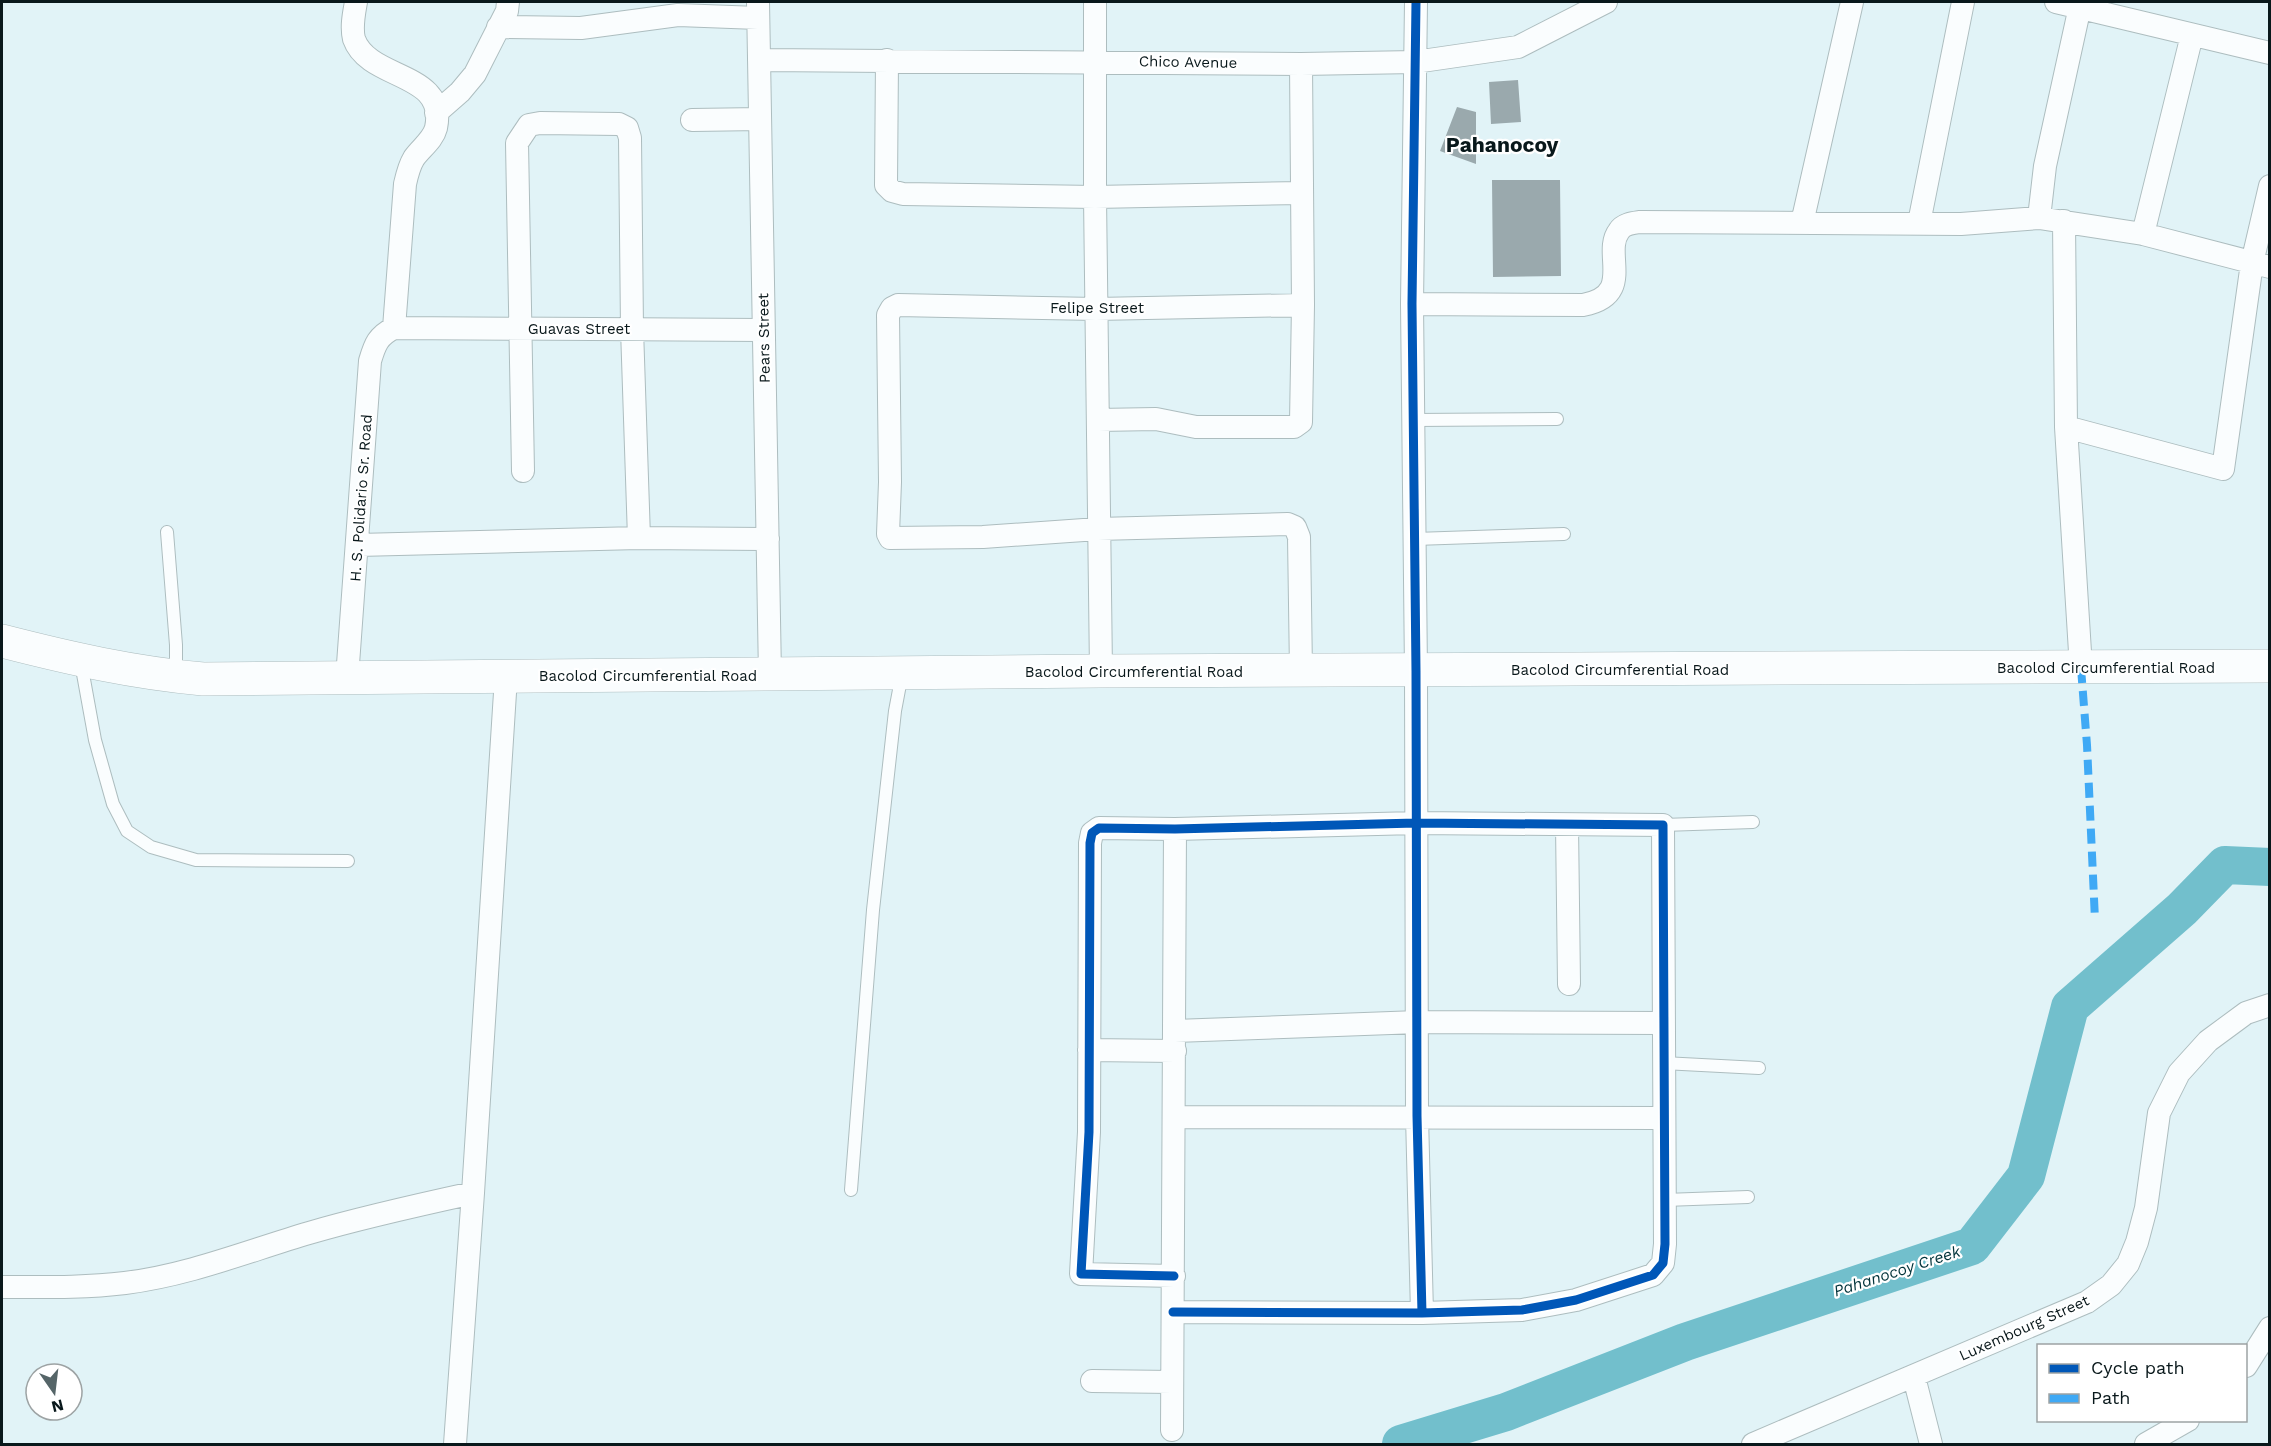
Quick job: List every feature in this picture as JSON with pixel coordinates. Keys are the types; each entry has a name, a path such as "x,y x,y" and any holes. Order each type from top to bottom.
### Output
{"main road":[{"name":"Bacolod Circumferential Road","path":"2,641 81,662 203,680 1101,671 2270,666"}],"street":[{"path":"356,2 353,18 354,38 361,51 377,64 418,85 432,97 436,112 436,129 429,142 414,158 405,184 394,328"},
{"path":"436,112 460,92 475,74 507,11 508,2"},
{"path":"1095,2 1101,671"},
{"path":"1416,2 1412,304 1417,1116 1422,1313"},
{"name":"Chico Avenue","path":"759,60 1301,64 1415,62 1518,47 1606,2"},
{"path":"1802,223 1852,2"},
{"path":"1920,223 1963,2"},
{"path":"2056,2 2080,4 2192,35 2270,53"},
{"path":"2039,218 2045,166 2080,4"},
{"path":"498,27 582,28 678,15 758,10"},
{"name":"Pears Street","path":"758,10 770,675"},
{"path":"2143,234 2192,35"},
{"path":"887,60 886,185 892,191 903,194 1095,197 1301,193"},
{"path":"1098,420 1156,419 1196,427 1294,427 1301,422 1303,305 1301,64"},
{"path":"692,120 760,119"},
{"path":"523,471 517,143 529,125 540,123 620,124 627,128 630,138 632,329 639,538"},
{"path":"2066,427 2223,469 2261,265 2270,186"},
{"path":"1412,304 1584,304 1595,302 1611,289 1614,280 1615,238 1619,229 1628,224 1670,221 1961,224 2039,218 2143,234 2261,265"},
{"path":"2064,221 2066,427 2081,668"},
{"name":"Felipe Street","path":"1098,529 983,537 890,538 888,534 890,482 888,315 892,308 898,305 1096,309 1303,305"},
{"name":"Guavas Street","path":"394,328 763,330"},
{"name":"H. S. Polidario Sr. Road","path":"347,678 370,361 375,343 382,334 394,328"},
{"path":"1098,529 1288,524 1295,527 1299,537 1301,671"},
{"path":"358,545 639,538 768,539"},
{"path":"455,1444 506,677"},
{"path":"1173,1312 1422,1313 1522,1310 1576,1300 1653,1275 1663,1263 1665,1244 1663,825 1416,823 1175,829 1099,828 1092,833 1090,843 1089,1132 1081,1274 1174,1276"},
{"path":"1567,825 1569,984"},
{"path":"1172,1430 1175,829"},
{"name":"Luxembourg Street","path":"1763,1442 2087,1302 2111,1285 2127,1264 2137,1242 2146,1208 2159,1113 2179,1073 2208,1041 2246,1013 2270,1005"},
{"path":"1089,1050 1418,1022 1663,1023"},
{"path":"1175,1117 1664,1118"},
{"path":"2,1287 94,1286 137,1281 198,1269 309,1233 473,1193"},
{"path":"2247,1364 2270,1328"},
{"path":"1914,1377 1931,1444"},
{"path":"1092,1381 1172,1382"},
{"path":"2146,1444 2184,1422"}],"lane":[{"path":"1413,420 1557,419"},
{"path":"167,532 176,645 176,677"},
{"path":"1415,539 1564,534"},
{"path":"81,662 95,740 113,804 127,831 151,847 196,860 348,861"},
{"path":"851,1190 873,910 895,711 902,673"},
{"path":"1663,825 1753,822"},
{"path":"1663,1063 1759,1068"},
{"path":"1665,1200 1748,1197"}],"building":[{"path":"1518,80 1521,122 1491,124 1489,82"},
{"path":"1457,107 1476,112 1476,164 1440,151"},
{"path":"1492,180 1560,180 1561,276 1493,277"}],"waterway":[{"name":"Pahanocoy Creek","path":"1401,1444 1506,1412 1685,1342 1972,1246 2026,1176 2070,1007 2182,909 2225,865 2270,867"}],"marked path":[{"path":"2081,668 2095,920"}],"cycle path":[{"path":"1416,2 1412,304 1417,1116 1422,1313"},
{"path":"1173,1312 1422,1313 1522,1310 1576,1300 1653,1275 1663,1263 1665,1244 1663,825 1416,823 1175,829 1099,828 1092,833 1090,843 1089,1132 1081,1274 1174,1276"}],"district":[{"name":"Pahanocoy","path":"1502,144"}]}
